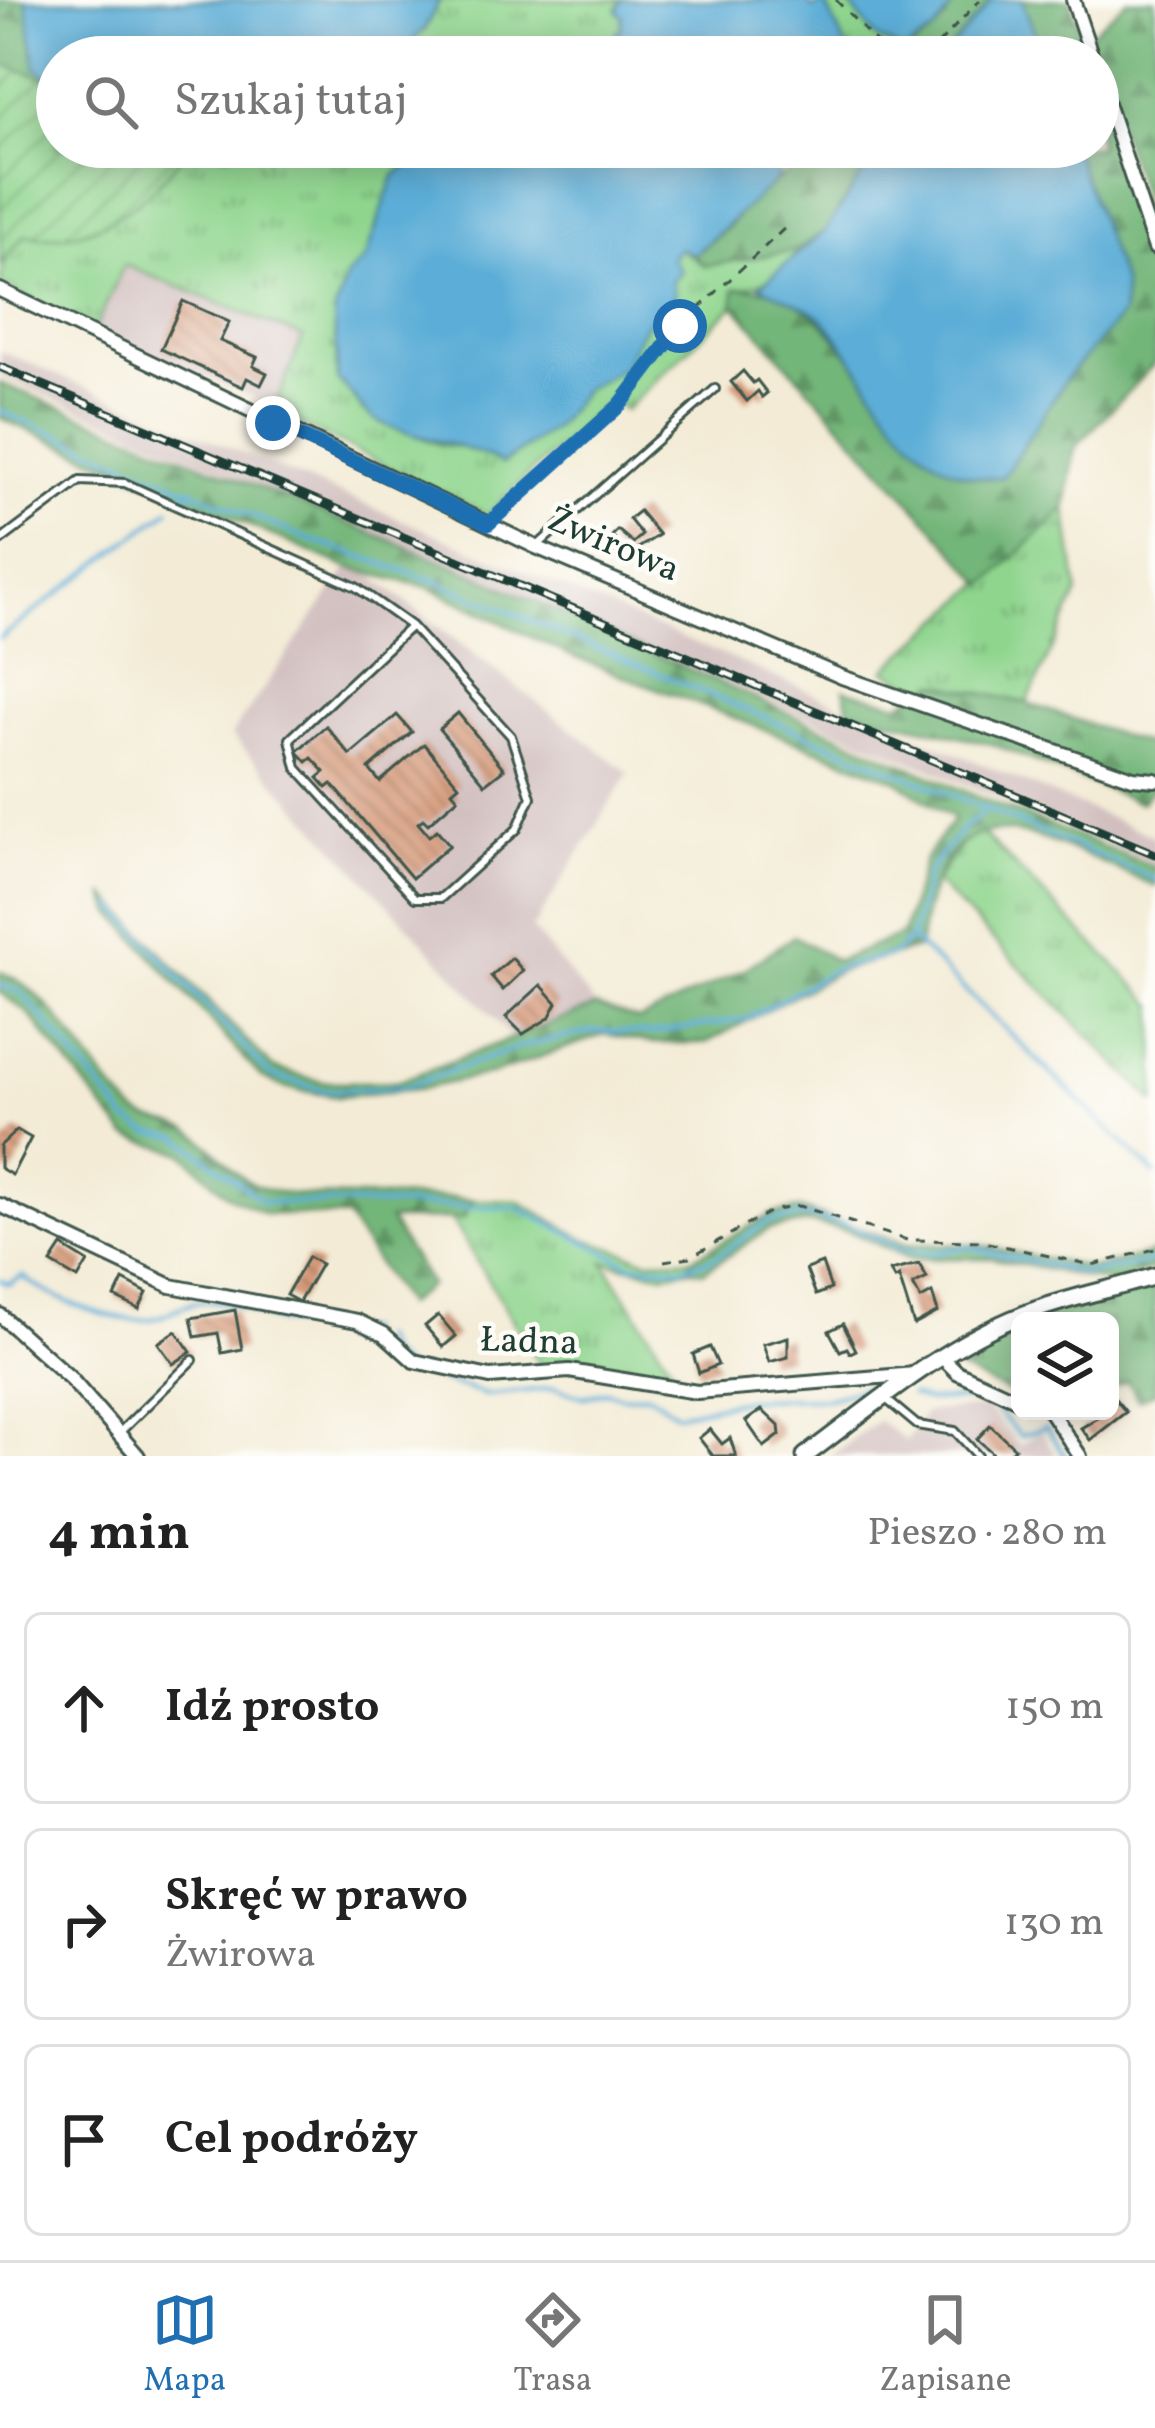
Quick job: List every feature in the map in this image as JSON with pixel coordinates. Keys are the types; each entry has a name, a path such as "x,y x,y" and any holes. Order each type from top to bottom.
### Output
{"street":[{"path":"1073,0 1085,36"},
{"path":"1119,139 1155,248"},
{"name":"Żwirowa","path":"0,290 536,547 842,677 1133,778 1155,780"},
{"name":"Ładna","path":"0,1205 171,1286 357,1321 384,1334 414,1360 490,1377 569,1371 697,1392 916,1374"},
{"path":"805,1456 941,1356 1025,1314 1155,1276"},
{"path":"0,1315 120,1432 138,1456"},
{"path":"941,1356 957,1372 1011,1397"},
{"path":"1057,1420 1080,1456"}],"lane":[{"path":"536,547 715,388"},
{"path":"0,541 80,481 125,483 356,587 411,626 512,736 531,797 517,829 441,898 416,898 297,768 290,739 411,626"},
{"path":"120,1432 193,1360"},
{"path":"884,1398 917,1425 955,1431 979,1456"}],"path":[{"path":"836,0 870,36"},
{"path":"946,36 980,0"},
{"path":"488,524 620,405 680,326 787,226"},
{"path":"664,1261 690,1257 771,1211 799,1206 908,1240 979,1241 1092,1264 1155,1249"}],"shaded area":[{"path":"124,264 303,338 278,400 266,396 261,400 94,331"},
{"path":"0,351 1155,837 1155,864 0,376"},
{"path":"348,568 368,573 629,773 532,929 596,1006 515,1041 231,735"},
{"path":"985,1407 1020,1445 1041,1432 1057,1456 830,1456 878,1421 906,1441 925,1412"}],"green space":[{"path":"0,0 26,0 36,75 0,64"},
{"path":"440,0 622,0 617,9 623,17 621,29 614,36 418,36"},
{"path":"824,0 846,0 875,36 839,36"},
{"path":"957,0 992,0 961,36 928,36"},
{"path":"1022,0 1070,0 1082,36 1036,36"},
{"path":"1127,0 1155,0 1155,234 1119,128 1119,36 1088,36"},
{"path":"0,64 36,75 36,168 172,168 118,215 74,233 25,235 0,264"},
{"path":"1119,151 1155,262 1155,363 1075,448 1066,508 985,585 734,305 735,289 778,293 812,314 926,453 960,473 1003,477 1068,376 1123,314 1123,284 1081,168 1119,168"},
{"path":"171,168 405,168 394,176 365,259 347,276 336,367 363,411 377,420 440,445 473,448 502,464 555,427 585,389 621,369 646,324 664,309 672,281 671,258 679,248 705,266 797,250 771,278 735,289 734,305 625,410 610,398 488,515 290,419 278,400 303,337 124,265 94,331 0,283 7,250 25,235 50,237 97,226 157,185"},
{"path":"795,168 866,168 826,230 797,250 705,266 694,255 729,227 751,199"},
{"path":"0,383 471,573 983,799 1155,867 1155,886 1036,837 1003,831 974,837 950,856 931,892 919,948 839,971 706,1043 653,1043 605,1034 495,1073 425,1088 338,1097 286,1088 261,1077 111,911 105,894 273,1068 323,1082 397,1082 596,1006 639,1020 745,969 794,936 837,961 902,934 925,858 954,819 896,780 569,655 427,587 348,568 0,418"},
{"path":"1066,508 1078,593 1027,703 936,683 923,690 885,670"},
{"path":"935,683 1027,703 1155,747 1155,786 1141,803 992,744 849,710 844,689 899,704"},
{"path":"983,834 1155,1005 1155,1102 935,882 967,836"},
{"path":"0,972 19,981 54,1013 132,1109 191,1131 253,1184 297,1195 472,1200 463,1219 389,1220 430,1285 405,1305 346,1217 265,1214 227,1195 183,1153 126,1136 27,1012 0,993"},
{"path":"472,1200 518,1201 583,1238 647,1260 691,1259 690,1269 665,1274 604,1262 681,1382 570,1366 541,1367 451,1219 463,1219"},
{"path":"799,1209 906,1244 979,1245 1092,1268 1155,1252 1155,1268 1114,1283 991,1258 910,1259 849,1231 809,1223 769,1229 703,1272 690,1269 691,1259 772,1214"},
{"path":"1155,1285 1155,1392 1138,1400 1127,1381 1119,1385 1119,1312 1063,1312"},
{"path":"1011,1331 1011,1394 960,1370 954,1360"}],"water":[{"path":"26,0 440,0 418,36 36,36 36,68"},
{"path":"622,0 805,0 813,8 824,1 841,36 615,36 623,17 617,10"},
{"path":"846,0 957,0 928,36 875,36"},
{"path":"992,0 1022,0 1036,36 961,36"},
{"path":"405,168 782,168 775,181 694,255 680,248 672,257 681,271 672,281 675,295 646,324 621,369 585,389 555,427 502,464 377,421 338,381 334,314 347,276 365,259 394,176"},
{"path":"866,168 1081,168 1123,284 1123,314 1068,376 1003,477 972,476 944,466 920,448 820,317 760,286 826,230"}],"building":[{"path":"183,301 229,322 220,341 257,357 253,366 267,373 261,385 247,378 243,387 161,349"},
{"path":"743,371 767,393 762,397 758,391 747,401 731,382"},
{"path":"639,511 659,535 621,559 609,545 615,540 612,536 618,530 633,543 642,535 629,519"},
{"path":"458,713 504,769 485,784 439,729"},
{"path":"397,715 412,732 369,769 380,782 424,744 459,785 452,791 458,798 428,824 423,819 418,823 429,836 437,830 450,845 412,878 332,784 327,788 318,778 325,772 297,751 326,726 350,755"},
{"path":"512,958 523,971 503,990 491,976"},
{"path":"541,985 557,1003 549,1018 523,1034 506,1017"},
{"path":"17,1130 31,1138 12,1175 0,1168 0,1146"},
{"path":"62,1246 88,1262 78,1279 51,1263"},
{"path":"308,1257 321,1264 299,1302 286,1295"},
{"path":"822,1263 831,1289 816,1295 806,1269"},
{"path":"919,1264 927,1278 913,1285 921,1299 932,1293 938,1312 914,1325 899,1277 895,1279 890,1271"},
{"path":"123,1280 147,1293 139,1309 115,1297"},
{"path":"235,1310 242,1349 222,1353 218,1333 195,1337 191,1318"},
{"path":"438,1315 456,1336 443,1347 425,1326"},
{"path":"843,1324 856,1350 850,1353 847,1348 840,1351 829,1331"},
{"path":"176,1331 191,1352 173,1364 158,1343"},
{"path":"788,1337 788,1357 769,1362 763,1344"},
{"path":"710,1347 718,1365 699,1373 693,1354"},
{"path":"762,1410 779,1426 780,1435 764,1447 746,1421"},
{"path":"1095,1420 1116,1420 1090,1440 1081,1428"},
{"path":"990,1425 1015,1448 1008,1456 996,1456 977,1439"},
{"path":"710,1429 722,1444 730,1438 736,1456 713,1456 699,1438"}],"waterway":[{"path":"0,411 305,538 438,582 1155,879"},
{"path":"182,498 193,489"},
{"path":"0,638 169,510"},
{"path":"113,905 270,1075 326,1091 405,1087 520,1047 594,1031 651,1033 747,1019 833,970 894,954 911,938 929,871 963,828 988,809"},
{"path":"911,938 1155,1174"},
{"path":"0,985 22,993 127,1120 148,1132 179,1137 264,1202 519,1208 631,1265 682,1268 714,1258 767,1222 803,1216 848,1225 901,1250 932,1253 968,1247 1086,1274 1155,1261"},
{"path":"0,1280 9,1284 23,1276 67,1302 127,1319 159,1317 212,1301 293,1324 365,1330"},
{"path":"380,1338 389,1356 412,1374 424,1369 434,1378 486,1395 555,1388 584,1397 607,1391 623,1397 648,1394 677,1414 749,1399 830,1398 884,1382"},
{"path":"911,1395 928,1401 985,1398 1020,1436 1046,1428 1065,1456"}],"railway":[{"path":"0,367 1155,854"}],"route":[{"path":"273,423 488,524 620,405 680,326"}]}
